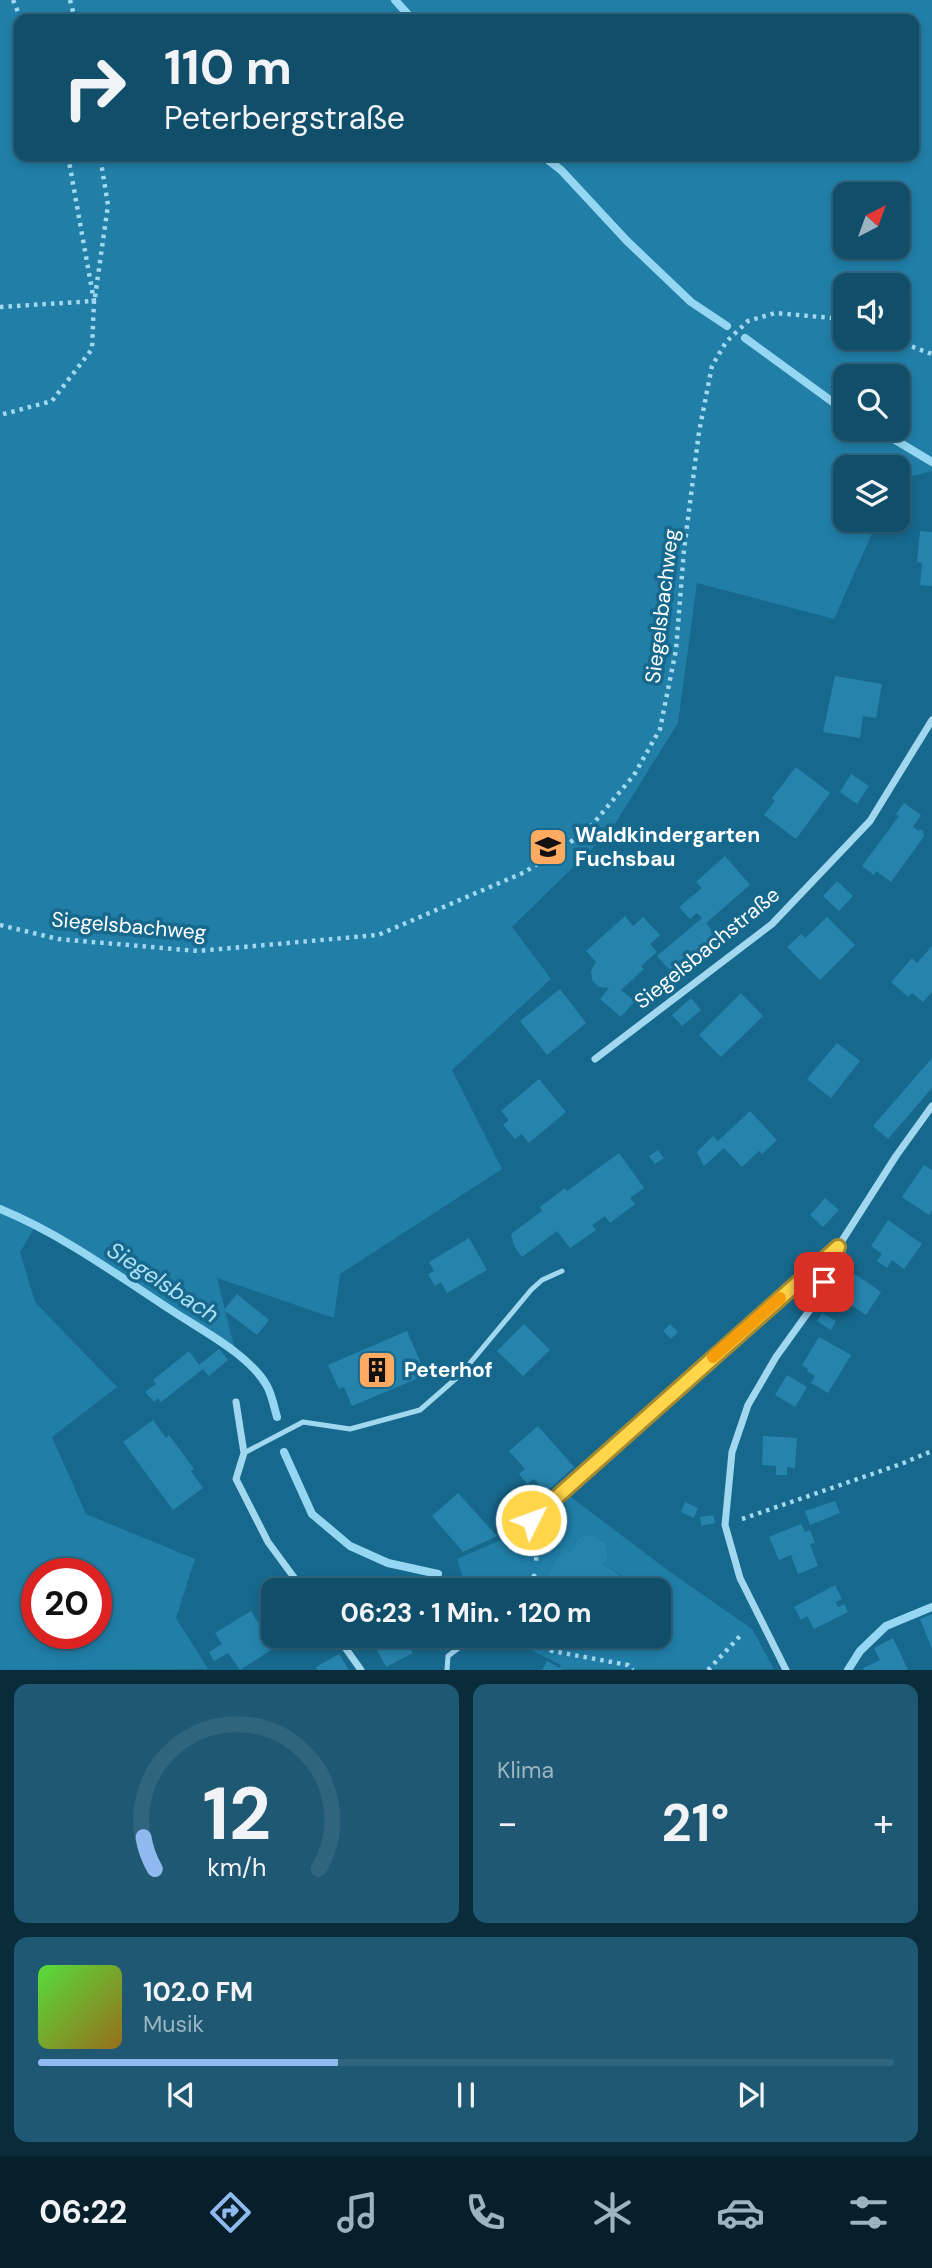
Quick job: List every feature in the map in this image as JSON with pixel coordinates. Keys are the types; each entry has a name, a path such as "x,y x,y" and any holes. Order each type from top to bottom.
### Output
{"street":[{"name":"Siegelsbachstraße","path":"595,1059 772,924 870,821 932,720"},
{"path":"786,1670 740,1578 724,1525 732,1452 748,1405 776,1357 817,1300 838,1247 896,1156 932,1106"},
{"path":"236,1402 244,1453 236,1479 268,1542 294,1578"},
{"path":"345,1648 361,1670"}],"lane":[{"path":"531,1520 838,1247"},
{"path":"244,1453 303,1422 350,1429 420,1409 460,1376 531,1290 542,1280 562,1271"},
{"path":"447,1670 448,1656 459,1648"}],"path":[{"path":"69,161 94,301"},
{"path":"0,415 52,401 92,349 94,301 108,205 101,161"},
{"path":"0,307 94,301"},
{"name":"Siegelsbachweg","path":"0,925 58,939 198,950 378,935 525,872 587,831 634,775 660,729 676,650 685,537 699,432 712,366 726,342 748,321 775,313 833,318"},
{"path":"910,346 932,354"},
{"path":"724,1525 932,1451"},
{"path":"708,1670 741,1635"},
{"path":"548,1648 552,1651 628,1664 633,1670"}],"shaded area":[{"path":"0,0 932,0 932,471 910,477 910,455 833,455 833,532 873,532 834,619 697,583 678,723 611,830 512,927 551,979 452,1070 502,1169 340,1274 334,1318 217,1278 236,1354 35,1227 20,1252 35,1302 117,1387 52,1437 86,1514 195,1559 176,1618 208,1669 0,1670"},
{"path":"571,1497 666,1569 752,1629 774,1669 559,1669 561,1665 527,1648 671,1648 671,1578 623,1578 603,1564 608,1557 603,1541 590,1535 579,1538 570,1552 564,1548 545,1578 463,1578 457,1559 526,1529"}],"building":[{"path":"920,531 932,532 932,586 920,585 922,563 917,562"},
{"path":"835,676 882,684 876,718 863,716 860,738 823,732"},
{"path":"796,767 830,793 796,839 764,815 775,801 772,798"},
{"path":"851,774 869,786 857,804 840,792"},
{"path":"904,803 921,815 913,827 919,831 920,829 925,835 891,882 876,871 874,875 862,866 899,816 896,814"},
{"path":"725,856 750,885 706,923 720,939 676,977 657,956 702,918 697,913 690,919 679,907 702,888 696,882"},
{"path":"837,881 853,896 839,911 823,896"},
{"path":"625,916 633,926 643,917 660,935 650,944 657,952 641,966 644,969 621,990 635,1001 621,1017 600,999 609,988 599,987 592,980 591,971 596,962 586,951"},
{"path":"827,917 855,945 820,980 787,947 801,934 805,938"},
{"path":"932,946 932,992 923,1002 912,993 908,997 891,982 912,958 917,963"},
{"path":"560,989 586,1023 547,1055 520,1021"},
{"path":"741,993 763,1016 721,1057 699,1035"},
{"path":"691,998 701,1010 682,1026 672,1015"},
{"path":"837,1043 860,1061 831,1098 807,1079"},
{"path":"932,1058 932,1088 888,1139 873,1126"},
{"path":"539,1079 566,1112 529,1143 521,1134 515,1139 503,1125 509,1120 501,1111"},
{"path":"750,1111 777,1140 762,1154 759,1151 742,1167 724,1148 704,1166 697,1152 713,1136 718,1141"},
{"path":"658,1150 664,1158 655,1164 649,1156"},
{"path":"619,1153 644,1188 630,1198 635,1204 610,1223 605,1216 592,1225 596,1230 570,1248 557,1231 522,1257 514,1246 511,1234 542,1211 540,1207 565,1188 567,1191"},
{"path":"924,1165 932,1170 932,1210 929,1215 902,1197"},
{"path":"825,1198 839,1210 823,1227 810,1215"},
{"path":"888,1220 922,1244 904,1269 892,1260 887,1268 877,1261 882,1254 871,1246"},
{"path":"469,1238 487,1270 447,1293 441,1282 435,1286 428,1274 434,1271 429,1262"},
{"path":"855,1274 881,1292 866,1315 840,1298"},
{"path":"237,1294 269,1320 257,1335 224,1310"},
{"path":"822,1313 836,1321 831,1330 817,1321"},
{"path":"524,1324 550,1350 523,1376 497,1351"},
{"path":"670,1324 678,1332 671,1339 663,1331"},
{"name":"Peterhof","path":"407,1331 426,1375 352,1406 344,1387 339,1389 328,1365"},
{"path":"819,1337 851,1355 828,1393 811,1383 815,1376 802,1365"},
{"path":"219,1349 228,1360 209,1376 203,1369 161,1402 158,1398 154,1402 145,1392 156,1384 153,1380 189,1351 199,1365"},
{"path":"787,1375 807,1387 795,1407 775,1395"},
{"path":"153,1420 166,1438 169,1435 194,1469 191,1471 203,1488 173,1510 123,1442"},
{"path":"538,1426 574,1467 546,1492 534,1479 527,1484 519,1474 525,1469 509,1451"},
{"path":"763,1436 797,1438 795,1468 787,1467 787,1475 776,1475 776,1466 762,1465"},
{"path":"458,1493 497,1536 463,1552 432,1516"},
{"path":"835,1501 840,1513 810,1525 805,1511"},
{"path":"685,1502 698,1508 694,1518 681,1512"},
{"path":"713,1515 715,1523 701,1526 700,1517"},
{"path":"801,1524 805,1532 810,1530 815,1543 810,1544 818,1566 798,1574 791,1555 779,1560 769,1537"},
{"path":"585,1535 597,1536 606,1545 608,1557 603,1564 624,1578 545,1578 564,1548 570,1552 579,1538"},
{"path":"835,1585 842,1599 836,1602 838,1607 844,1604 848,1612 814,1629 807,1616 801,1620 794,1607"},
{"path":"251,1611 261,1627 261,1648 274,1648 240,1670 228,1653 214,1661 209,1652 222,1644 215,1633"},
{"path":"932,1614 932,1649 920,1619"},
{"path":"893,1638 908,1670 864,1670 863,1668 880,1660 874,1648"},
{"path":"376,1648 412,1648 413,1653 386,1667"},
{"path":"339,1654 349,1670 317,1670 316,1667"},
{"path":"547,1661 563,1670 542,1670"}],"waterway":[{"path":"395,0 408,14"},
{"path":"549,161 691,302 727,326"},
{"path":"745,338 833,402"},
{"path":"897,441 932,462"},
{"name":"Siegelsbach","path":"0,1209 45,1230 88,1255 237,1353 249,1363 267,1386 277,1417"},
{"name":"Siegelsbach","path":"284,1452 312,1514 350,1546 388,1563 438,1574"},
{"path":"848,1670 860,1651 886,1626 932,1607"}],"slow traffic":[{"path":"713,1357 780,1298"}],"place":[{"name":"Waldkindergarten Fuchsbau","path":"548,847"},
{"name":"Peterhof","path":"377,1370"}],"route":[{"path":"531,1520 838,1247 824,1282"}]}
